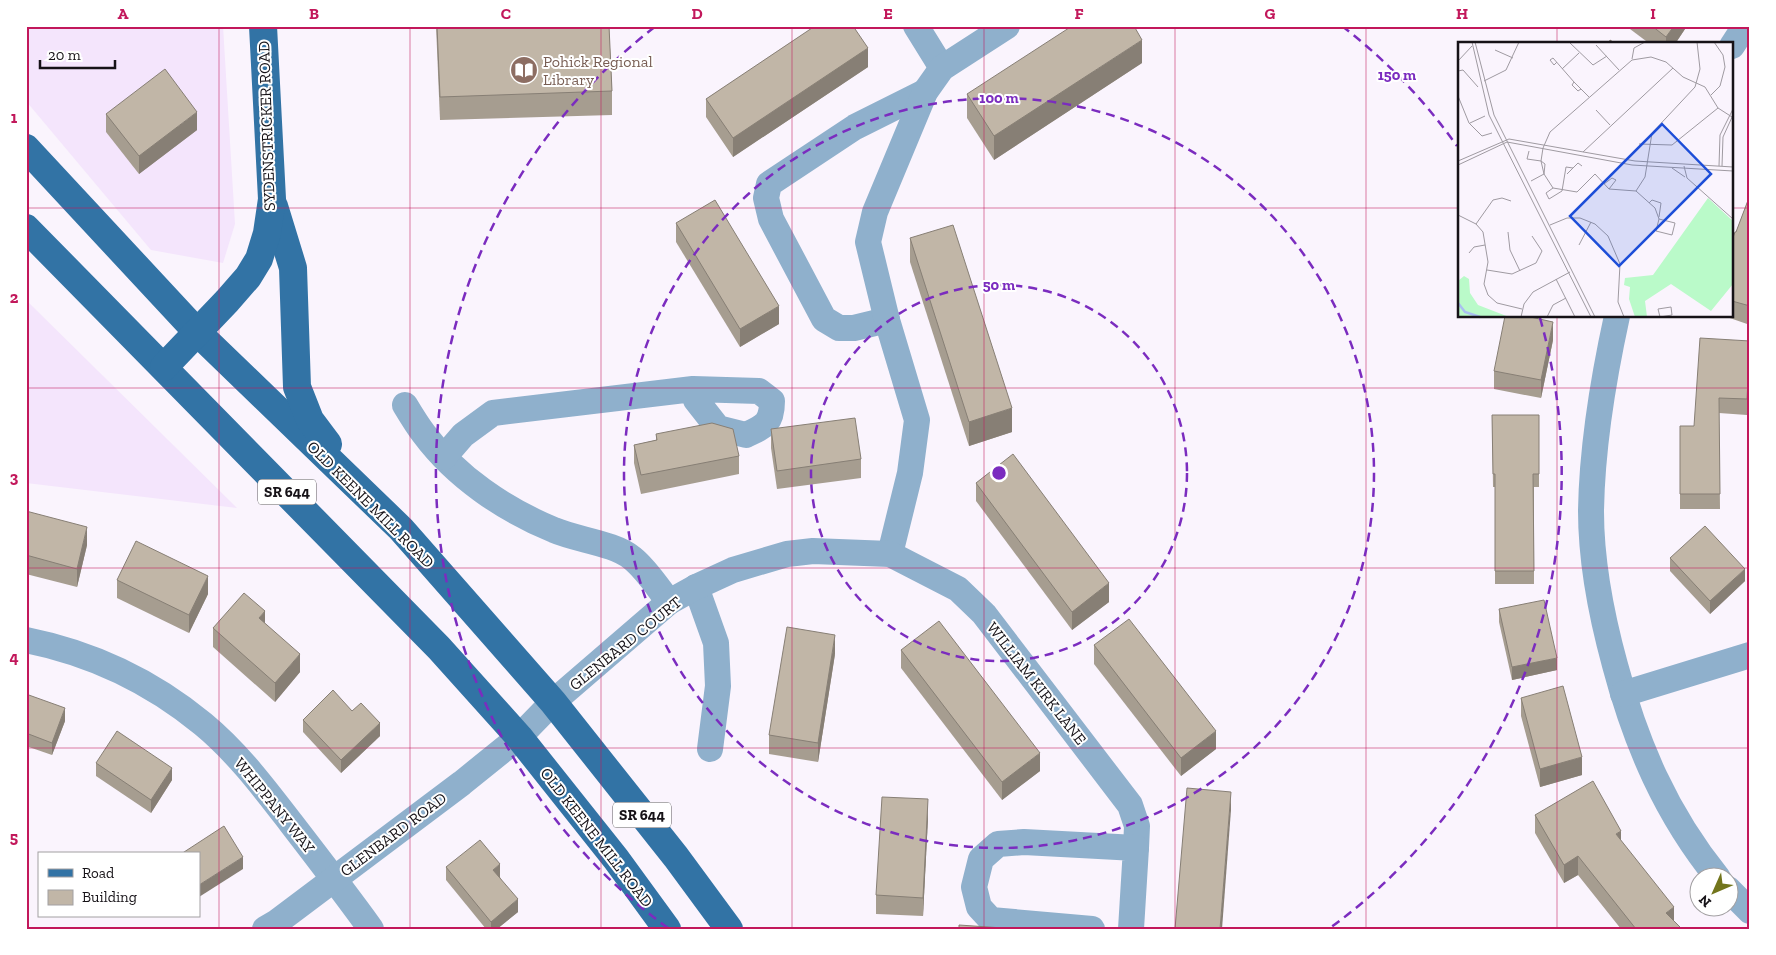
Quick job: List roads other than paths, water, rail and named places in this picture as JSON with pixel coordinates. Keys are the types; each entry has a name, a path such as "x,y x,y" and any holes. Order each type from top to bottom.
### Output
{"main road":[{"name":"SYDENSTRICKER ROAD","path":"164,367 243,283 259,259 267,233 272,199 263,26"},
{"name":"OLD KEENE MILL ROAD","path":"26,148 198,333 401,529 553,702 670,849 729,929"},
{"path":"272,199 293,268 297,387 310,420 365,496"},
{"name":"OLD KEENE MILL ROAD","path":"26,228 439,648 519,737 616,859 667,929"}],"street":[{"path":"916,26 942,68"},
{"path":"890,554 910,473 917,420 887,320 868,242 875,212 924,92 942,68 1007,26"},
{"path":"1734,43 1745,26"},
{"path":"887,320 854,328 839,328 824,319 771,219 766,198 769,184 855,127 924,92"},
{"path":"1617,318 1601,396 1593,472 1591,512 1598,593 1606,634 1623,694 1643,753 1665,798 1695,848 1710,868"},
{"path":"444,457 463,435 493,412 693,389"},
{"path":"405,405 423,434 444,457 495,500 554,530 619,551 632,558 669,602"},
{"name":"GLENBARD COURT","path":"519,737 553,702 669,602 696,587 733,570 787,554 813,551 890,554"},
{"name":"WILLIAM KIRK LANE","path":"890,554 958,589 984,614 1130,805 1138,826 1130,929"},
{"path":"696,587 716,643 718,686 710,749"},
{"name":"WHIPPANY WAY","path":"26,640 55,646 105,664 172,701 204,725 254,774 371,929"},
{"path":"1623,694 1750,655"},
{"name":"GLENBARD ROAD","path":"265,929 277,922 462,783 519,737"},
{"path":"1092,929 991,920 978,908 974,887 981,859 998,844 1024,842 1136,848"},
{"path":"1738,899 1750,911"}],"place":[{"name":"Pohick Regional Library","path":"524,70"}]}
